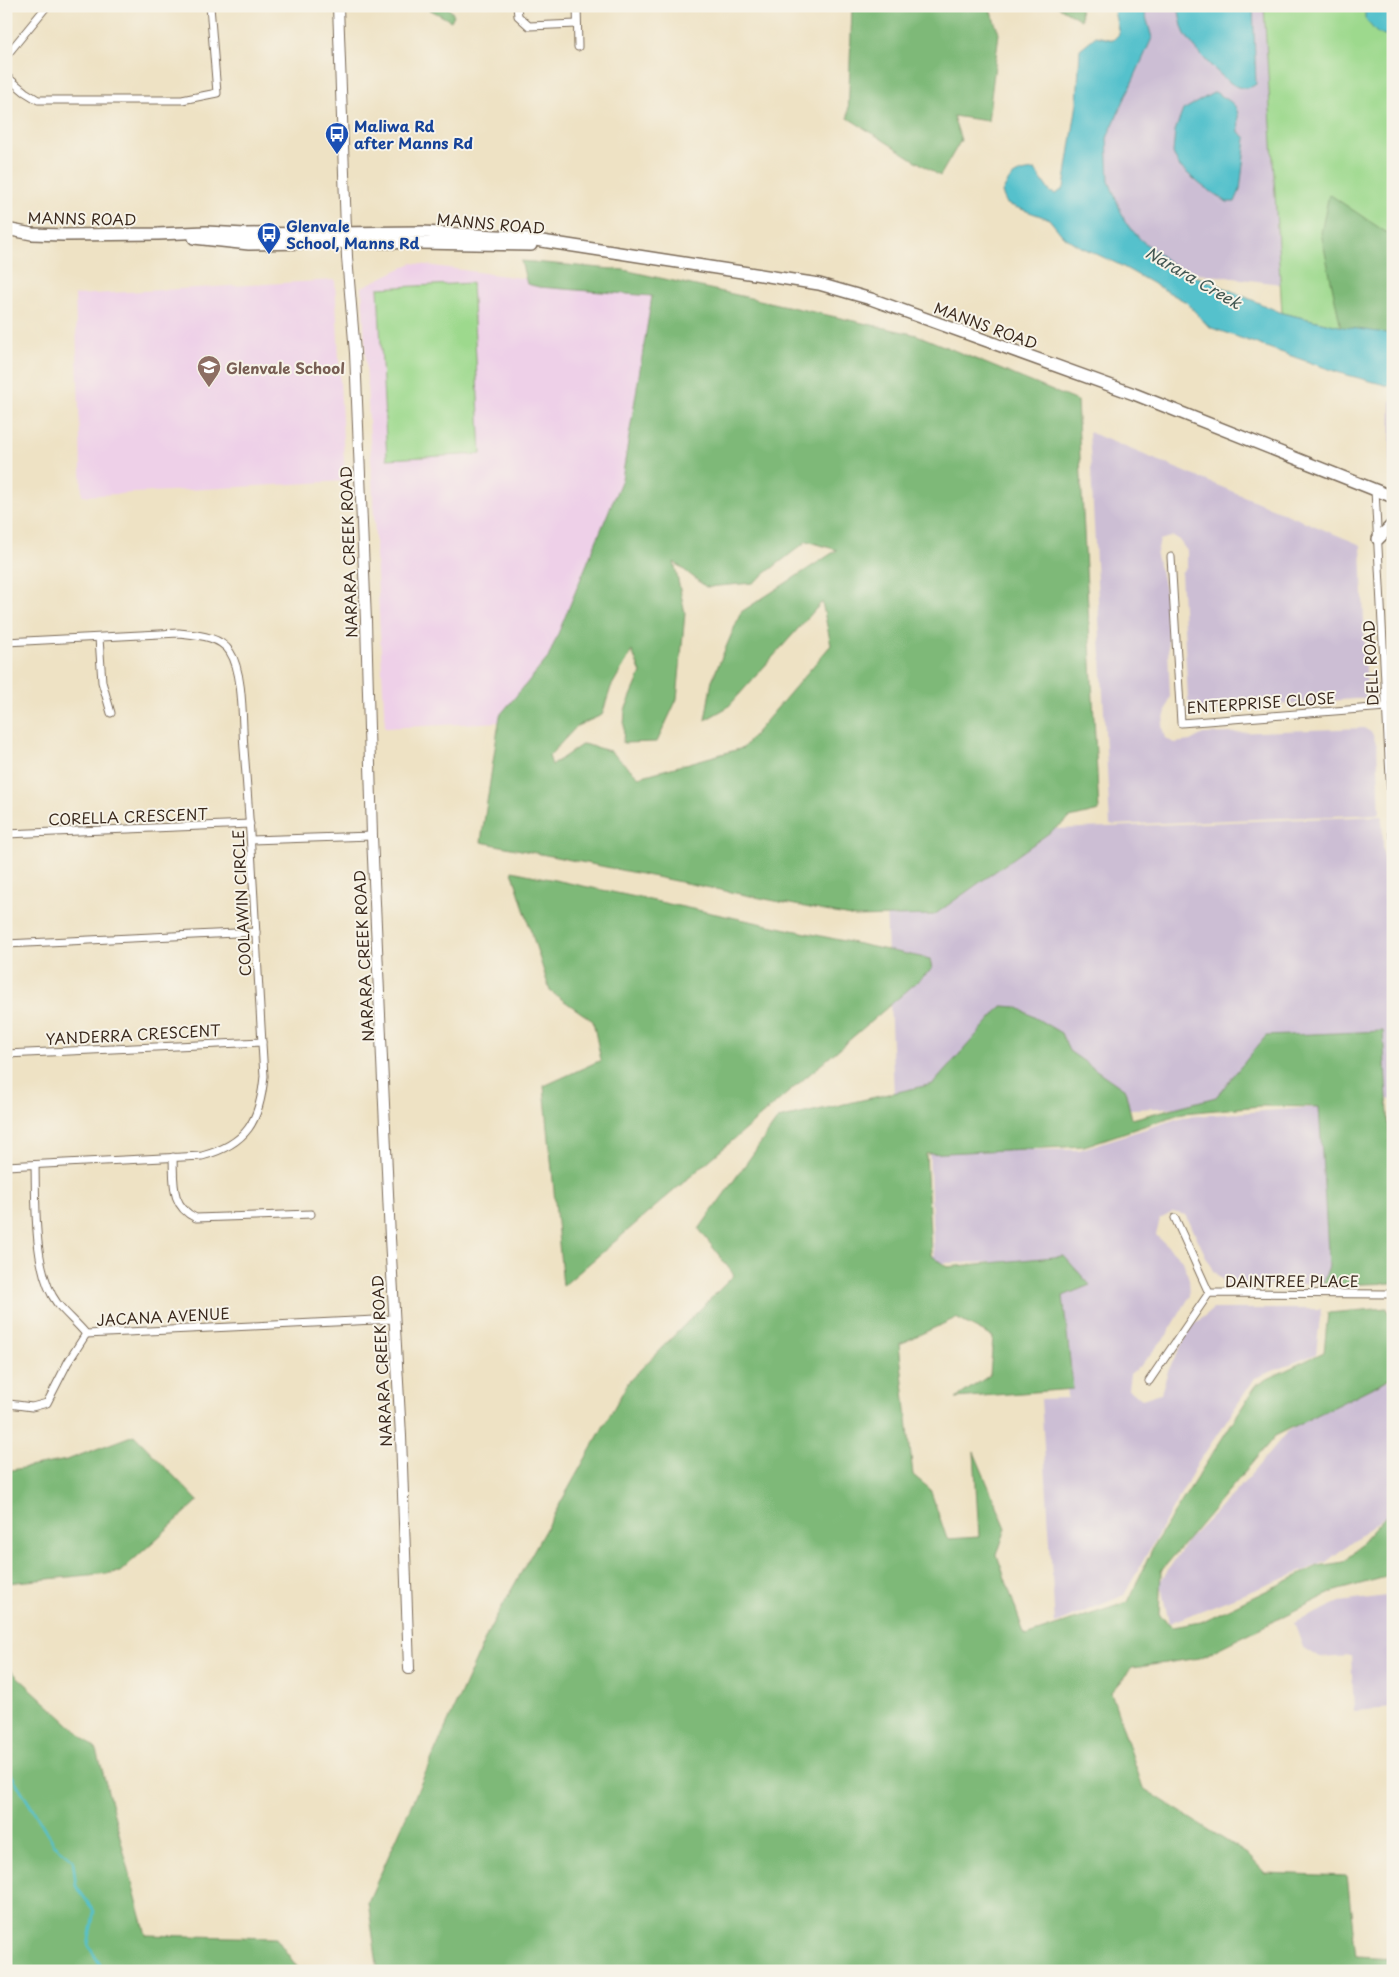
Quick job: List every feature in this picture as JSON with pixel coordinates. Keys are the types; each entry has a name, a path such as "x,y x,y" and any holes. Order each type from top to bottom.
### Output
{"main road":[{"name":"MANNS ROAD","path":"6,229 46,235 158,234 249,244 347,237 516,246 552,244 819,284 871,299 1134,394 1393,497"},
{"path":"1378,539 1393,524"}],"street":[{"path":"6,56 47,6"},
{"path":"6,76 38,100 182,100 217,93 210,6"},
{"name":"NARARA CREEK ROAD","path":"338,6 347,237 355,353 366,621 372,836 395,1319 409,1669"},
{"path":"517,6 518,16 529,26 577,24"},
{"path":"577,6 578,47"},
{"name":"DELL ROAD","path":"1375,490 1386,707 1390,736 1393,835"},
{"name":"ENTERPRISE CLOSE","path":"1171,557 1181,723 1386,707"},
{"name":"COOLAWIN CIRCLE","path":"6,642 179,633 220,641 231,653 239,678 252,840 264,1076 258,1112 251,1126 240,1139 215,1153 173,1158 6,1166"},
{"path":"99,638 102,682 111,712"},
{"name":"CORELLA CRESCENT","path":"6,834 250,824"},
{"path":"252,840 372,836"},
{"path":"6,944 256,932"},
{"name":"YANDERRA CRESCENT","path":"6,1054 262,1042"},
{"path":"173,1158 175,1191 178,1205 186,1214 196,1218 310,1214"},
{"name":"JACANA AVENUE","path":"35,1164 38,1238 44,1278 56,1302 86,1334 395,1319"},
{"path":"1175,1218 1209,1293"},
{"name":"DAINTREE PLACE","path":"1149,1381 1209,1293 1393,1294"},
{"path":"9,1404 32,1407 46,1403 68,1362 86,1334"}],"shaded area":[{"path":"1143,6 1278,6 1288,285 1180,271 1141,240 1125,222 1109,181 1107,138 1152,38"},
{"path":"412,263 652,296 596,717 385,728 362,287"},
{"name":"Glenvale School","path":"335,280 345,481 82,496 75,295"},
{"path":"1391,400 1393,401 1393,476 1390,474"},
{"path":"1089,432 1361,545 1367,698 1195,711 1188,700 1181,573 1187,566 1187,551 1179,540 1173,536 1160,540 1156,556 1166,596 1170,697 1162,726 1165,738 1174,743 1190,741 1203,734 1364,728 1372,733 1377,746 1380,814 1110,825"},
{"path":"1382,816 1393,1099 895,1118 883,836"},
{"path":"1320,1107 1329,1266 1323,1283 1230,1287 1213,1271 1186,1215 1173,1212 1160,1219 1156,1235 1183,1261 1189,1279 1190,1296 1167,1335 1141,1365 1130,1374 1128,1389 1142,1399 1161,1393 1168,1371 1191,1327 1213,1309 1321,1309 1316,1354 1255,1378 1198,1463 1124,1595 1055,1624 1041,1399 1067,1398 1061,1261 934,1263 929,1149 1079,1150 1183,1117"},
{"path":"1393,1379 1393,1510 1326,1562 1169,1623 1160,1582 1188,1540 1236,1492 1286,1433 1341,1394"},
{"path":"1393,1595 1393,1708 1354,1711 1351,1656 1320,1658 1303,1647 1294,1623 1340,1602"}],"green space":[{"path":"352,6 447,6 454,15 451,21 427,8 353,11"},
{"path":"852,6 989,7 999,33 988,121 953,116 961,140 940,176 848,118"},
{"path":"1057,6 1080,6 1081,20"},
{"path":"1264,6 1393,6 1393,334 1343,327 1282,313"},
{"path":"1329,194 1393,237 1393,337 1341,328 1321,233"},
{"path":"521,261 624,270 917,335 1077,401 1099,811 1070,818 934,915 855,917 481,842 500,715 548,658 622,479 652,296 539,287 527,284","holes":["807,541 837,550 741,612 712,680 705,720 728,707 822,602 831,645 743,748 639,777 610,751 583,744 552,765 549,756 577,726 602,715 611,687 632,651 641,673 625,710 623,743 657,742 677,699 685,613 674,562 706,587 753,583"]},
{"path":"472,283 481,454 387,459 378,288"},
{"path":"512,871 930,959 932,969 563,1286 544,1086 601,1060 593,1021 550,991"},
{"path":"1002,1006 1017,1007 1061,1033 1069,1051 1125,1090 1132,1119 1216,1097 1266,1036 1383,1031 1393,1196 1393,1283 1335,1285 1323,1283 1329,1266 1319,1107 1260,1106 1183,1113 1084,1146 926,1154 931,1255 947,1267 1064,1256 1090,1285 1063,1296 1073,1389 956,1398 990,1375 993,1337 956,1318 899,1344 913,1475 930,1489 947,1539 979,1537 974,1452 1006,1528 997,1555 1025,1636 1128,1602 1155,1543 1257,1384 1324,1352 1328,1313 1387,1308 1393,1324 1393,1377 1275,1436 1161,1571 1159,1615 1173,1627 1201,1622 1318,1566 1344,1562 1393,1508 1393,1575 1335,1591 1199,1658 1132,1668 1111,1692 1143,1788 1247,1854 1265,1873 1347,1876 1356,1956 1393,1958 1393,1971 378,1971 368,1902 490,1628 629,1381 734,1275 699,1229 778,1119 933,1084"},
{"path":"134,1435 198,1501 120,1572 6,1583 6,1471 67,1460"},
{"path":"6,1666 97,1750 146,1935 276,1938 300,1971 6,1971"}],"water":[{"name":"Narara Creek","path":"1113,6 1143,6 1152,38 1107,138 1109,181 1125,222 1141,240 1180,271 1282,313 1343,327 1393,334 1393,387 1340,373 1209,327 1186,302 1118,264 1077,245 1062,235 1049,219 1007,204 1002,193 1011,178 1019,173 1035,170 1050,192 1056,194 1064,188 1077,103 1080,49 1096,36 1113,40 1119,34"},
{"path":"1178,6 1253,6 1256,84 1248,88 1238,87 1225,79 1208,63 1184,32"},
{"path":"1367,6 1393,6 1393,37 1377,33 1365,19"},
{"path":"1215,92 1235,107 1238,116 1239,132 1246,138 1240,190 1235,202 1227,202 1201,185 1179,166 1173,153 1175,131 1183,110"}],"waterway":[{"path":"6,1766 54,1844 73,1860 76,1886 94,1911 88,1945 104,1971"}],"place":[{"name":"Maliwa Rd after Manns Rd","path":"337,155"},
{"name":"Glenvale School, Manns Rd","path":"269,255"},
{"name":"Glenvale School","path":"209,388"}]}
